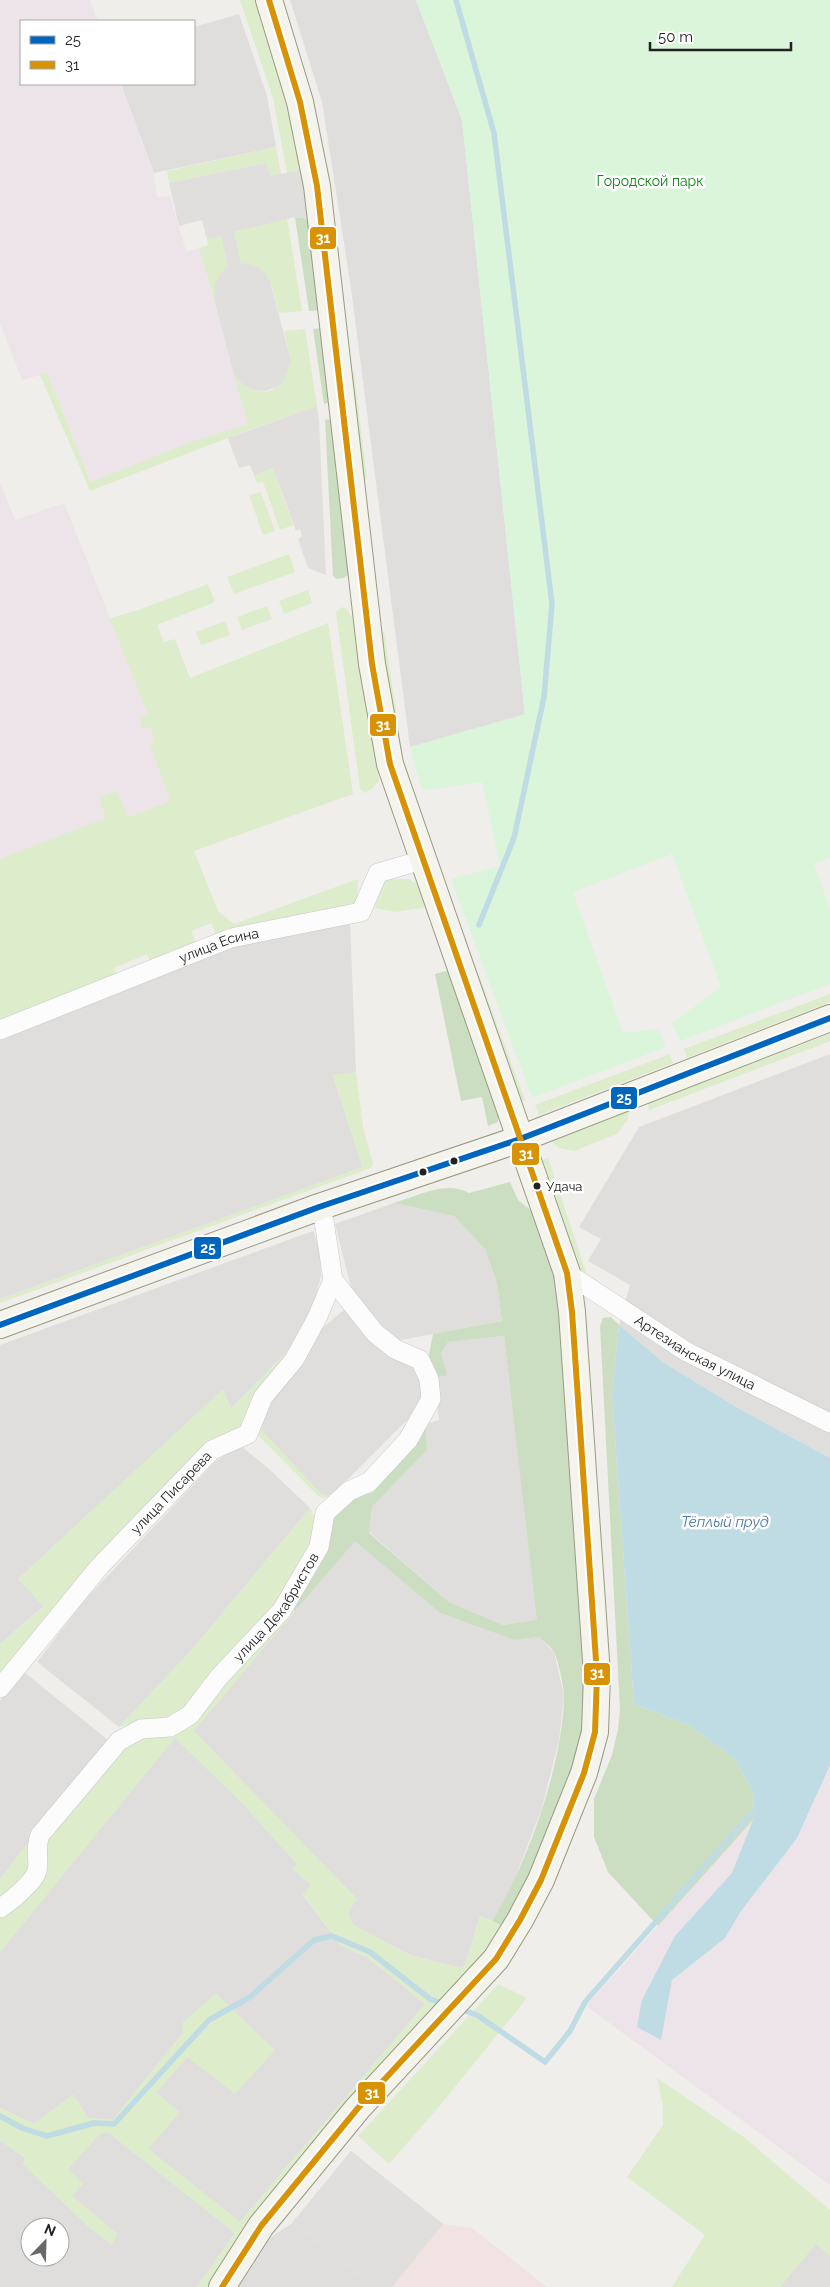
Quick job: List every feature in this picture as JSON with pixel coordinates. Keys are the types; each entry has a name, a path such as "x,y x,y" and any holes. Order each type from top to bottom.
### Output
{"street":[{"path":"222,2287 261,2226 358,2108 496,1959 520,1920 541,1880 584,1773 595,1732 597,1675 572,1312 567,1273 390,764 372,664 317,186 300,102 269,0"},
{"name":"улица Есина","path":"0,1030 232,938 361,912 378,873 422,860"},
{"path":"0,1325 319,1206 520,1139 830,1018"},
{"path":"319,1206 324,1221 333,1280"},
{"name":"Артезианская улица","path":"567,1273 687,1352 830,1423"},
{"name":"улица Писарева","path":"0,1688 100,1566 212,1450 248,1434 263,1397 294,1360 317,1318 333,1280"},
{"name":"улица Декабристов","path":"0,1908 27,1886 37,1871 35,1847 40,1835 119,1741 141,1729 170,1728 190,1715 220,1677 282,1610 319,1547 326,1513 350,1491 370,1482 408,1440 431,1399 429,1379 420,1360 395,1349 375,1333 333,1280"}],"shaded area":[{"path":"0,0 90,0 98,20 20,20 20,85 121,85 154,173 157,197 170,196 186,251 199,248 248,424 91,482 47,373 22,380 0,323"},
{"path":"290,0 416,0 462,120 525,715 410,747 351,288 322,102"},
{"path":"239,14 267,96 276,147 154,173 121,85 195,85 195,27"},
{"path":"266,163 270,176 296,171 302,165 312,224 304,218 295,217 234,232 241,263 254,265 264,272 270,281 291,361 284,381 276,387 265,391 254,390 244,385 234,375 214,300 215,285 220,274 228,266 221,236 207,239 202,220 179,226 169,183"},
{"path":"317,406 326,575 308,568 298,539 302,536 300,529 296,531 273,468 254,475 250,465 239,468 228,438"},
{"path":"0,483 15,520 64,503 110,618 138,610 157,625 236,826 191,844 0,1002"},
{"path":"350,922 356,1072 333,1076 363,1167 0,1299 0,1038 237,945"},
{"path":"830,1054 830,1458 743,1411 664,1363 619,1325 630,1285 588,1261 601,1239 579,1227 639,1127"},
{"path":"394,1203 454,1216 485,1249 497,1283 502,1321 396,1341 379,1329 352,1291 335,1224"},
{"path":"313,1231 320,1248 321,1276 311,1314 297,1341 231,1409 223,1390 18,1579 44,1606 0,1644 0,1345"},
{"path":"345,1309 387,1355 415,1365 425,1392 411,1416 330,1497 321,1494 263,1432 261,1419 269,1403 312,1337"},
{"path":"504,1336 538,1621 503,1625 449,1602 369,1532 372,1507 427,1450 426,1424 439,1420 434,1378 441,1354 448,1342"},
{"path":"240,1445 269,1469 310,1508 189,1653 119,1727 37,1662 83,1602 215,1462"},
{"path":"355,1540 440,1613 514,1640 539,1637 554,1652 564,1696 559,1740 542,1808 508,1896 492,1921 480,1916 465,1965 461,1968 410,1955 353,1925 348,1914 356,1898 193,1731"},
{"path":"24,1672 108,1740 0,1879 0,1701"},
{"path":"830,1692 830,2185 586,2006 753,1820"},
{"path":"175,1737 245,1806 297,1864 293,1869 311,1885 303,1895 341,1946 367,1957 425,2004 240,2222 148,2149 156,2092 187,2057 184,2022 182,2034 113,2120 88,2118 73,2095 34,2124 0,2108 0,1952"},
{"path":"100,2133 109,2133 235,2233 197,2287 0,2287 0,2140 25,2158 23,2164 91,2229 117,2234 72,2196 67,2169"},
{"path":"351,2151 443,2224 472,2228 547,2287 374,2287 292,2223"},
{"path":"351,2151 443,2224 392,2287 374,2287 292,2223"},
{"path":"292,2223 374,2287 239,2287 271,2237"},
{"path":"816,2243 830,2256 830,2287 780,2287"}],"green space":[{"path":"240,0 259,0 272,37 302,165 296,171 287,173 273,98"},
{"name":"Городской парк","path":"416,0 830,0 830,858 814,864 830,909 830,984 680,1041 672,1023 721,987 672,854 573,892 623,1033 658,1029 666,1047 532,1098 451,879 500,866 482,782 422,791 410,747 525,714 462,120"},
{"path":"276,147 281,174 270,176 266,163 169,183 167,171"},
{"path":"295,217 304,218 312,224 319,310 309,311"},
{"path":"287,218 302,311 279,313 272,287 265,274 259,269 241,263 234,232"},
{"path":"221,235 228,267 221,274 217,282 214,300 199,248 208,245 207,239"},
{"path":"323,328 332,401 324,404 313,329"},
{"path":"305,329 317,406 90,491 40,375 47,373 91,482 191,442 248,424 234,375 254,390 266,392 272,390 281,380 291,361 284,331"},
{"path":"354,372 367,479 360,480 348,373"},
{"path":"331,419 349,574 344,578 337,579 333,576 325,420"},
{"path":"273,468 293,525 280,530 263,482 257,483 254,475"},
{"path":"261,492 275,531 263,535 249,495"},
{"path":"289,554 295,572 234,594 227,577"},
{"path":"208,584 215,602 157,625 164,642 175,639 190,678 328,623 353,794 194,851 218,911 234,924 358,879 357,907 217,937 211,923 191,931 197,944 150,963 147,954 114,968 117,977 0,1024 0,859 106,818 99,798 117,791 128,817 171,801 149,743 155,741 150,727 143,729 139,718 148,714 110,619"},
{"path":"308,590 312,603 284,614 279,601"},
{"path":"267,606 272,619 242,630 237,617"},
{"path":"341,607 347,609 353,619 379,780 373,788 365,793 360,789 336,612"},
{"path":"225,621 230,635 201,645 196,632"},
{"path":"384,632 402,750 395,752 378,633"},
{"path":"404,763 436,859 525,1100 518,1103 398,765"},
{"path":"387,879 408,879 420,885 429,907 395,912 375,908 379,885"},
{"path":"453,969 498,1110 498,1122 488,1126 482,1097 461,1101 435,974"},
{"path":"830,994 830,1002 687,1058 684,1049"},
{"path":"830,1034 830,1041 649,1110 648,1103"},
{"path":"670,1054 673,1063 539,1115 535,1105"},
{"path":"356,1072 363,1127 373,1163 371,1168 0,1303 0,1299 362,1167 333,1075"},
{"path":"629,1111 628,1119 617,1134 574,1151 559,1148 552,1141"},
{"path":"548,1158 586,1272 582,1274 543,1160"},
{"path":"510,1182 518,1200 537,1215 556,1273 589,1674 584,1730 565,1796 507,1928 492,1921 518,1871 541,1813 557,1754 562,1725 564,1693 554,1651 539,1637 514,1640 440,1613 355,1541 295,1611 291,1609 333,1518 352,1499 373,1492 416,1443 426,1424 427,1450 372,1507 369,1533 449,1602 503,1625 537,1620 504,1336 448,1342 441,1354 447,1375 434,1378 428,1360 433,1334 502,1321 497,1283 485,1249 454,1216 394,1203 432,1190 451,1188 469,1193"},
{"path":"611,1317 619,1325 612,1395 634,1704 689,1725 734,1758 754,1794 753,1820 658,1926 608,1872 594,1837 594,1799 612,1755 620,1710 600,1326 603,1318"},
{"path":"297,1341 241,1432 0,1678 0,1644 44,1607 18,1579 223,1389 231,1409"},
{"path":"261,1419 263,1432 321,1494 330,1497 323,1498 318,1496 256,1433"},
{"path":"310,1508 314,1516 315,1532 310,1548 279,1607 189,1710 169,1722 137,1723 119,1727 189,1653"},
{"path":"291,1609 295,1611 194,1731 357,1899 348,1913 354,1925 410,1955 461,1968 465,1965 480,1916 507,1928 210,2287 197,2287 235,2233 109,2133 101,2133 68,2169 83,2184 72,2196 117,2234 112,2245 91,2229 23,2164 25,2158 0,2140 0,2108 34,2124 73,2095 88,2118 113,2120 182,2034 183,2022 216,1993 275,2050 235,2094 187,2057 156,2092 180,2112 148,2149 240,2222 425,2004 367,1957 341,1946 303,1894 311,1885 293,1869 297,1864 245,1806 175,1738 0,1952 0,1915 45,1848 49,1834 122,1744 142,1735 170,1733"},
{"path":"28,1843 31,1870 0,1898 0,1879"},
{"path":"498,1984 527,1998 438,2108 389,2164 358,2136"},
{"path":"657,2078 745,2138 830,2210 830,2256 816,2244 780,2287 672,2287 705,2235 627,2177 663,2125 663,2106"}],"water":[{"name":"Тёплый пруд","path":"619,1325 664,1363 743,1411 830,1458 830,1765 797,1838 741,1911 725,1938 672,1980 661,2040 637,2027 642,2000 675,1936 732,1873 753,1820 754,1794 734,1758 689,1725 634,1704 612,1395"}],"waterway":[{"path":"456,0 494,133 552,604 544,697 514,838 479,925"},
{"path":"460,2009 477,2015 545,2062 570,2031 585,2002 748,1817 760,1809"},
{"path":"0,2116 22,2128 47,2136 94,2123 114,2124 209,2020 250,1997 314,1940 332,1936 370,1952 430,1999 445,2004"}],"transit line":[{"name":"31","path":"222,2287 261,2226 358,2108 496,1959 520,1920 541,1880 584,1773 595,1732 597,1675 572,1312 567,1273 390,764 372,664 317,186 300,102 269,0"},
{"name":"25","path":"0,1325 319,1207 520,1139 830,1018"}],"place":[{"name":"Удача","path":"537,1186"}]}
